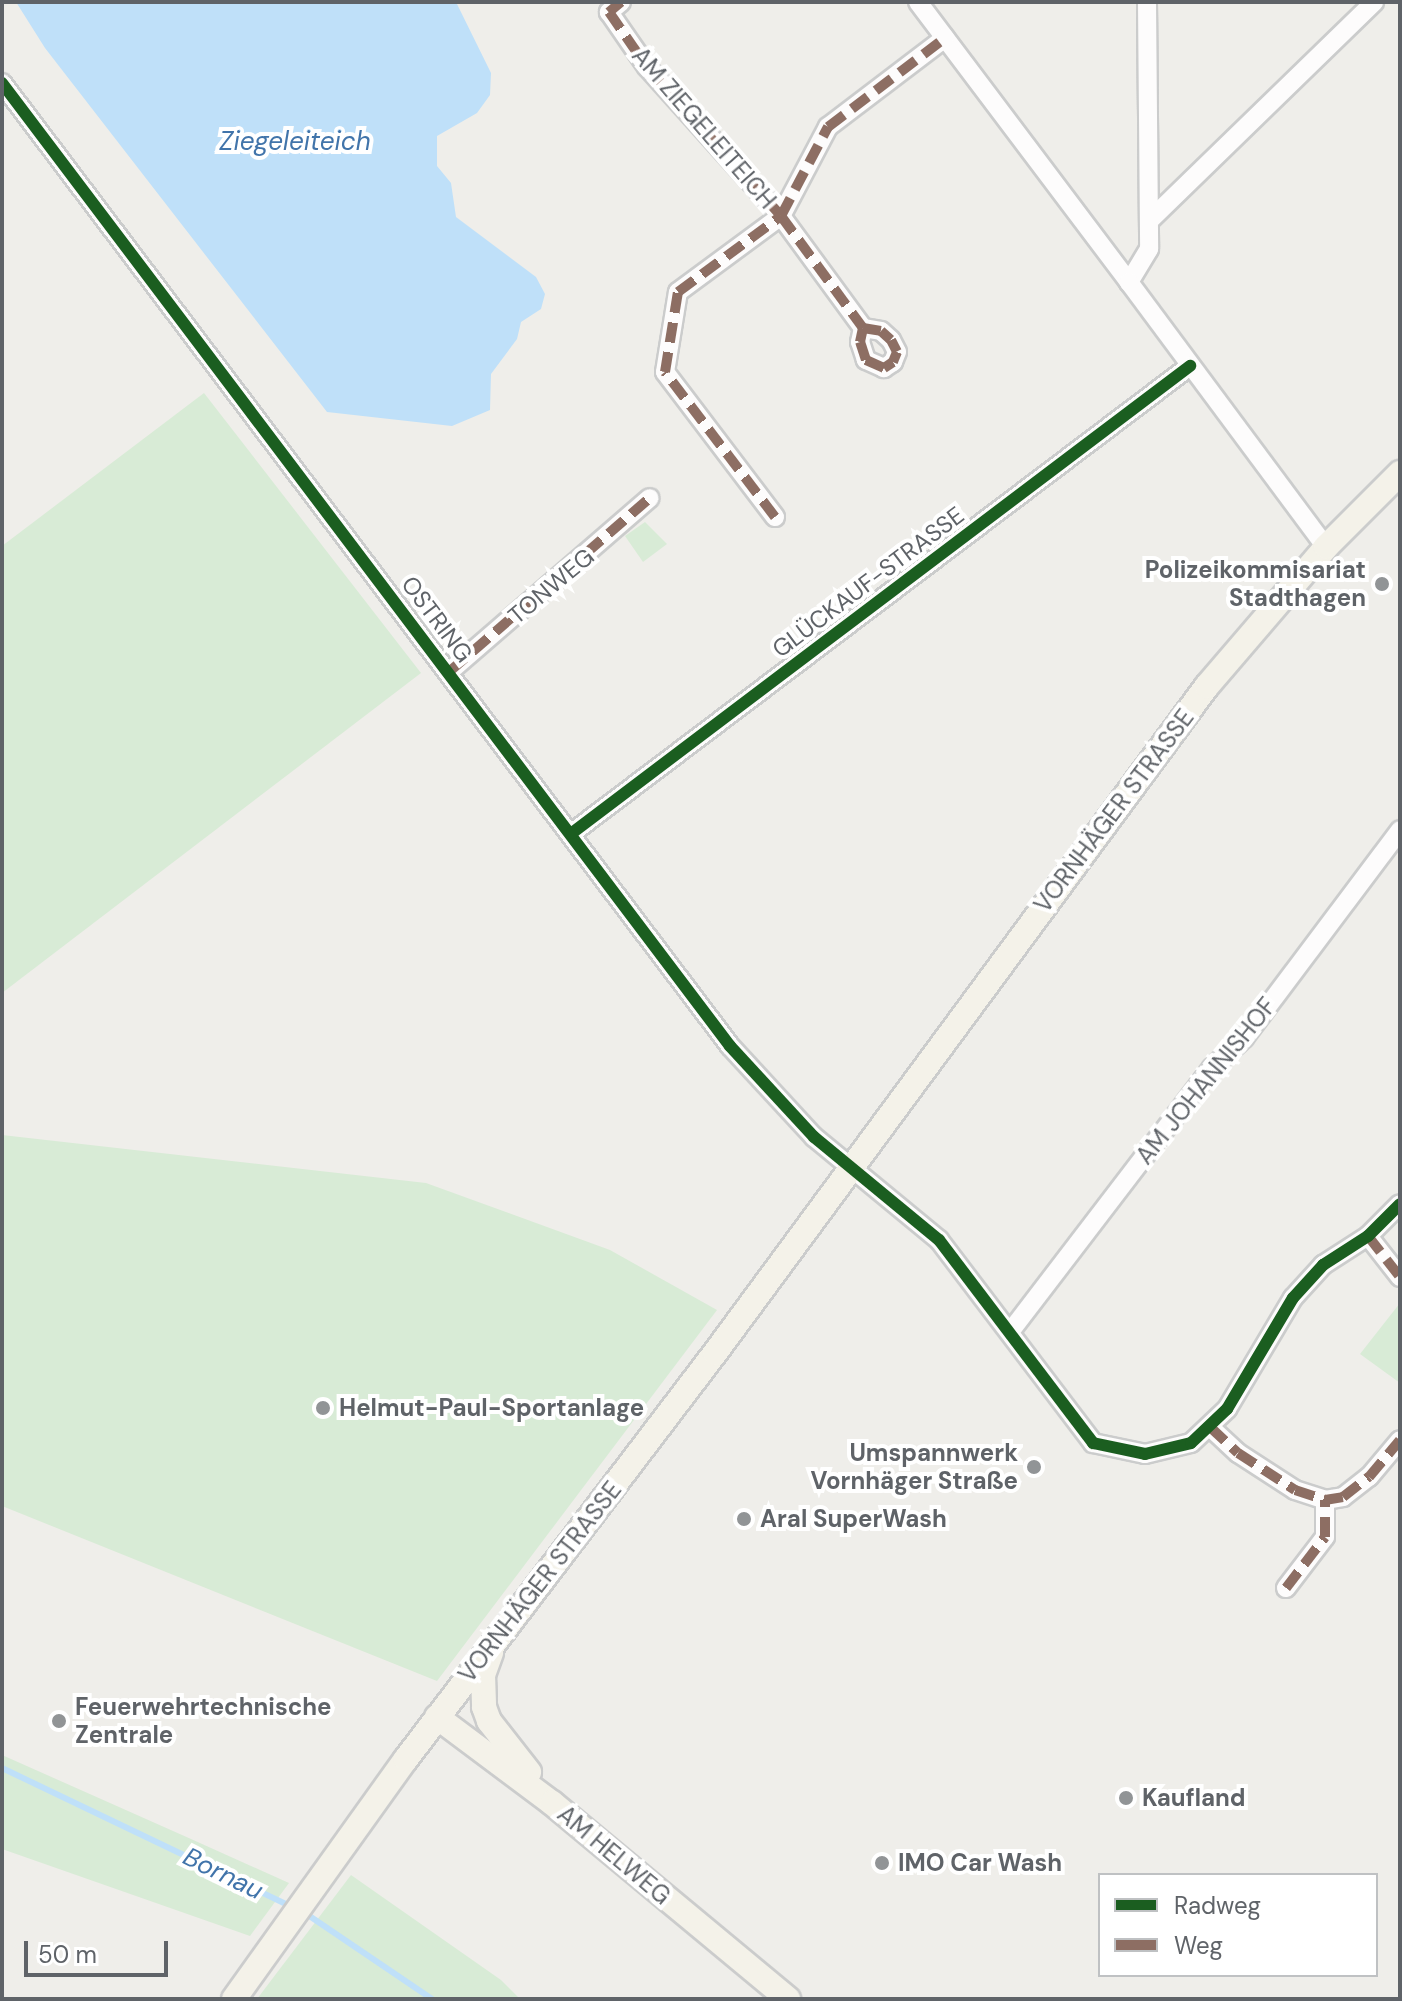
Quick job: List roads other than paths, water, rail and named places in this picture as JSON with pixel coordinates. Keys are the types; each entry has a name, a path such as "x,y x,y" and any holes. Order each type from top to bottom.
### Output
{"main road":[{"name":"VORNHÄGER STRASSE","path":"234,1999 497,1636 852,1169 1207,686 1326,547 1400,473"},
{"path":"497,1636 483,1675 489,1721 552,1803"},
{"name":"AM HELWEG","path":"437,1717 552,1803 788,1999"}],"street":[{"path":"918,2 1326,547"},
{"path":"1129,282 1149,249 1147,2"},
{"path":"1149,221 1374,2"},
{"name":"AM ZIEGELEITEICH","path":"610,5 657,80 781,216 863,328"},
{"name":"AM ZIEGELEITEICH","path":"775,517 665,372 678,292 781,216 828,127 945,38"},
{"name":"OSTRING","path":"2,83 450,671 730,1046 814,1137 852,1169"},
{"name":"GLÜCKAUF-STRASSE","path":"572,833 1190,366"},
{"name":"TONWEG","path":"450,671 650,498"},
{"name":"AM JOHANNISHOF","path":"1010,1332 1212,1068 1244,1038 1400,830"},
{"path":"852,1169 939,1240 1093,1443 1145,1454 1170,1452 1210,1427 1227,1409 1293,1298 1323,1265 1368,1236 1400,1204"},
{"path":"1368,1236 1400,1277"},
{"path":"1210,1427 1238,1453 1295,1490 1325,1500 1343,1497 1369,1477 1400,1440"},
{"path":"1286,1588 1325,1537 1325,1500"}],"water":[{"name":"Ziegeleiteich","path":"16,2 456,2 491,73 490,95 477,113 437,136 437,166 451,183 456,217 536,277 545,294 541,309 521,322 517,339 491,374 490,410 452,426 327,412 45,48"}],"waterway":[{"name":"Bornau","path":"2,1768 294,1908"},
{"name":"Bornau","path":"305,1913 432,1999"}],"place":[{"name":"Polizeikommisariat Stadthagen","path":"1382,584"},
{"name":"Helmut-Paul-Sportanlage","path":"323,1408"},
{"name":"Umspannwerk Vornhäger Straße","path":"1034,1467"},
{"name":"Aral SuperWash","path":"744,1519"},
{"name":"Feuerwehrtechnische Zentrale","path":"59,1721"},
{"name":"Kaufland","path":"1126,1798"},
{"name":"IMO Car Wash","path":"882,1863"}]}
